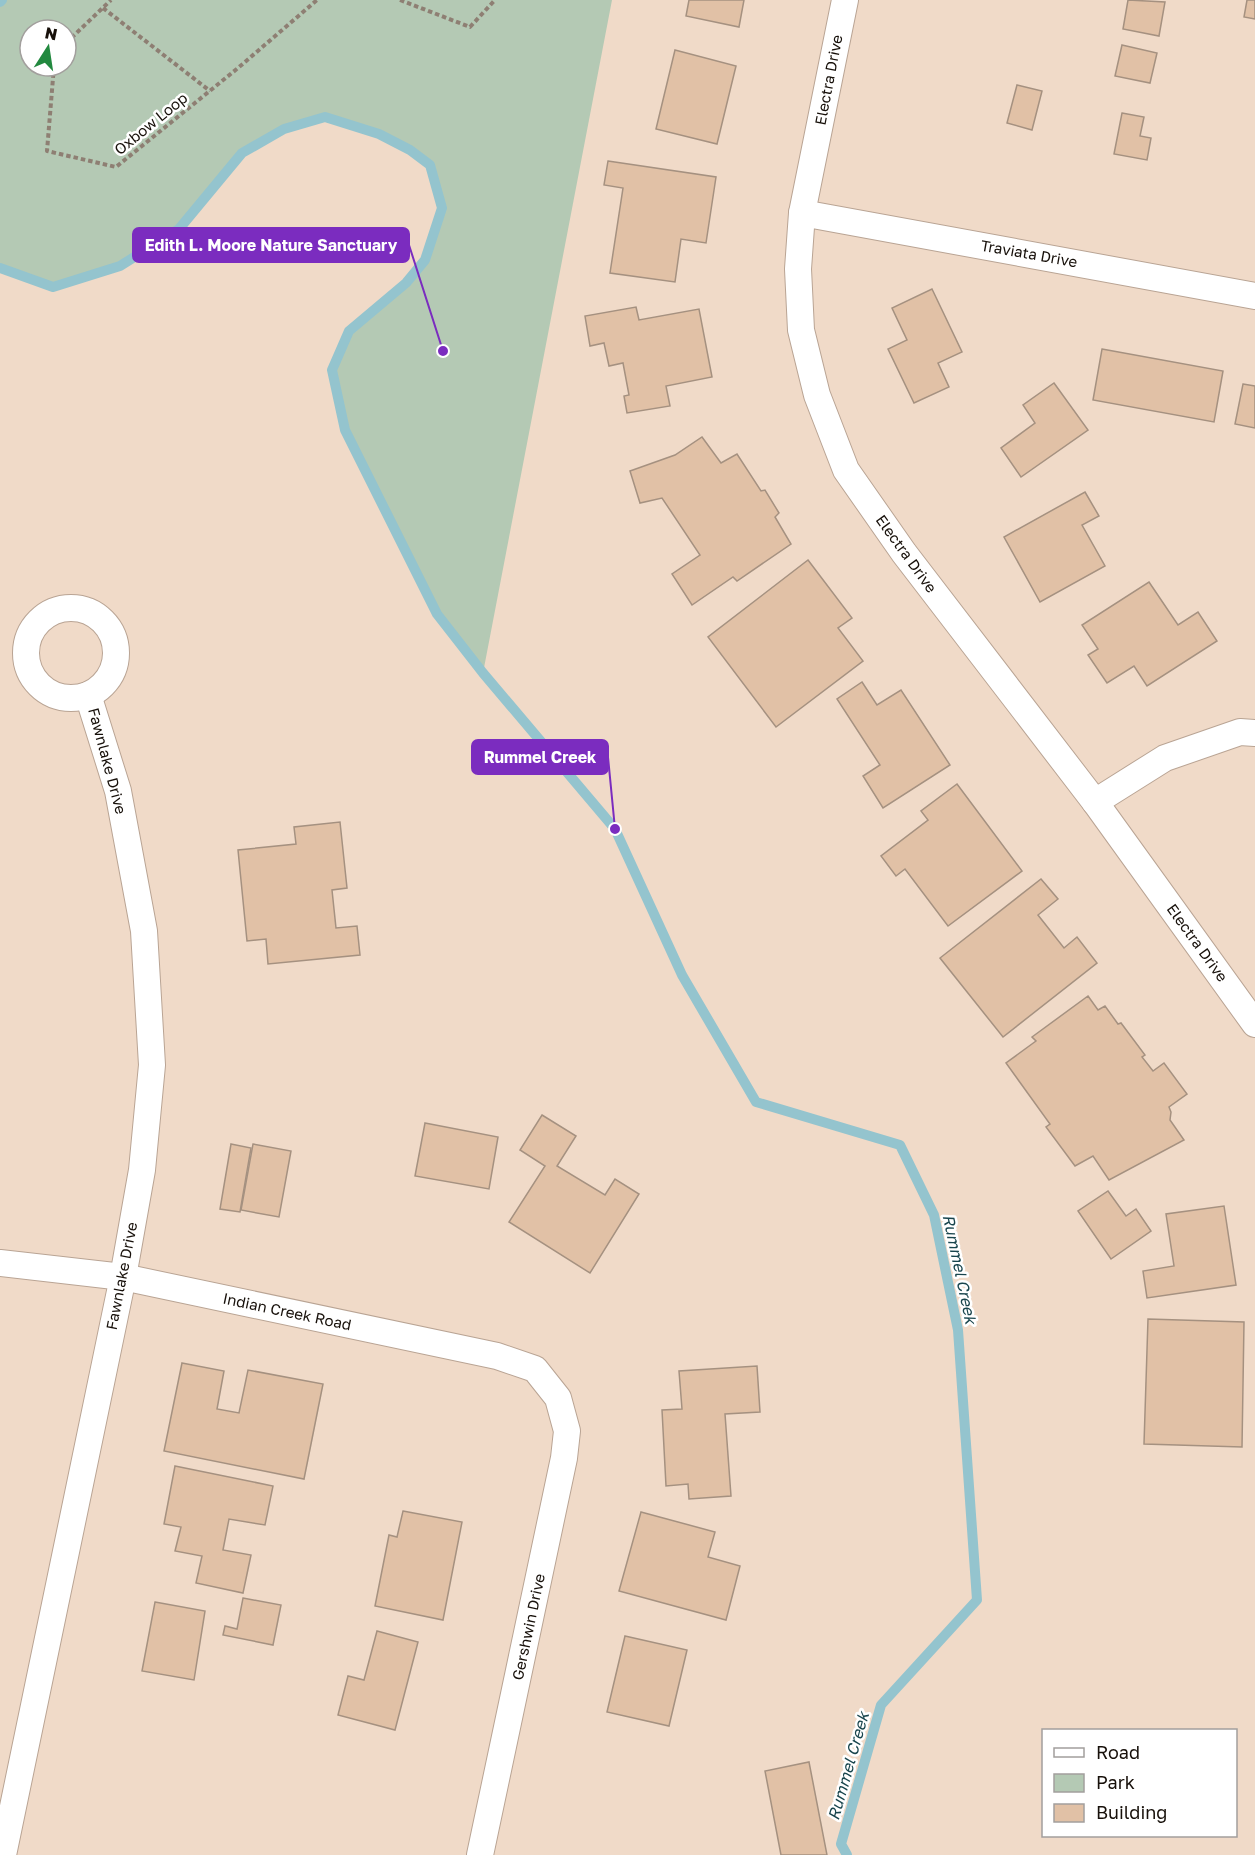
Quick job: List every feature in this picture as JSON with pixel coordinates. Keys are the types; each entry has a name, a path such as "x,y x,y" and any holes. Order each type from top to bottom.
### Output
{"street":[{"name":"Electra Drive","path":"845,0 802,213 798,269 801,330 817,395 846,470 904,553 1095,802 1255,1024"},
{"name":"Traviata Drive","path":"802,213 1255,296"},
{"name":"Fawnlake Drive","path":"3,1855 123,1277 142,1170 152,1065 144,931 118,791 88,694"},
{"path":"1095,802 1165,758 1240,732 1255,733"},
{"name":"Indian Creek Road","path":"0,1263 123,1277 497,1356 535,1369 558,1398"},
{"name":"Gershwin Drive","path":"480,1855 564,1458 567,1431 558,1398"}],"path":[{"path":"78,32 111,0"},
{"path":"103,8 210,91 317,0"},
{"path":"400,0 470,27 495,0"},
{"name":"Oxbow Loop","path":"53,78 46,151 116,167 210,91"}],"green space":[{"path":"2,0 612,0 483,673 437,614 345,430 332,370 349,331 406,283 425,260 442,208 430,165 410,150 379,134 325,117 284,129 242,153 179,229 120,266 53,287 0,268 0,2"}],"building":[{"path":"689,0 744,0 739,27 686,16"},
{"path":"1128,0 1165,2 1159,36 1123,29"},
{"path":"1247,0 1255,0 1255,19 1244,17"},
{"path":"1122,45 1157,53 1150,83 1115,76"},
{"path":"675,50 736,66 717,144 656,129"},
{"path":"1017,85 1042,91 1032,130 1007,123"},
{"path":"1122,113 1144,117 1140,136 1151,138 1147,160 1114,154"},
{"path":"608,161 716,177 706,243 681,239 675,282 610,273 623,188 604,185"},
{"path":"932,289 962,352 938,363 949,387 914,403 888,349 907,340 892,308"},
{"path":"636,307 639,320 699,309 712,377 666,386 670,406 627,413 624,396 629,395 623,363 609,366 604,343 590,346 585,316"},
{"path":"1102,349 1223,371 1214,422 1093,400"},
{"path":"1054,383 1088,430 1021,477 1001,448 1035,423 1023,405"},
{"path":"1243,384 1255,386 1255,428 1235,424"},
{"path":"702,437 721,463 737,454 761,491 765,490 779,513 775,517 791,544 737,581 733,577 692,605 672,574 700,555 662,498 640,503 630,471 675,455"},
{"path":"1085,492 1099,516 1082,525 1105,566 1040,602 1004,537"},
{"path":"808,560 852,618 838,628 863,661 776,727 708,637"},
{"path":"1149,582 1178,625 1198,612 1217,641 1147,686 1134,666 1107,683 1088,655 1098,649 1082,625"},
{"path":"862,682 877,705 901,690 950,765 883,808 863,776 880,765 837,699"},
{"path":"957,784 1022,871 948,926 905,869 896,876 881,856 928,820 921,811"},
{"path":"340,822 347,888 332,890 336,928 357,926 360,955 268,964 266,939 247,941 238,850 296,844 294,827"},
{"path":"1041,879 1058,899 1038,915 1064,948 1077,937 1097,963 1003,1037 940,958"},
{"path":"1088,996 1098,1010 1105,1006 1118,1024 1121,1023 1145,1055 1142,1057 1153,1071 1164,1063 1187,1094 1169,1107 1170,1120 1184,1140 1109,1180 1093,1156 1075,1166 1046,1127 1050,1124 1006,1063 1036,1041 1032,1037"},
{"path":"542,1115 576,1136 557,1166 605,1195 615,1179 639,1194 590,1273 509,1222 545,1166 520,1150"},
{"path":"425,1123 498,1137 489,1189 415,1176"},
{"path":"231,1144 251,1148 240,1212 220,1209"},
{"path":"253,1144 291,1151 279,1217 241,1210"},
{"path":"1108,1191 1126,1216 1136,1209 1151,1231 1111,1259 1078,1211"},
{"path":"1224,1206 1236,1285 1147,1298 1143,1271 1174,1266 1166,1214"},
{"path":"1148,1319 1244,1322 1242,1447 1144,1444"},
{"path":"182,1363 224,1371 217,1409 239,1413 248,1370 323,1384 304,1479 164,1451"},
{"path":"757,1366 760,1412 725,1414 731,1496 689,1499 688,1484 666,1486 662,1410 682,1409 679,1371"},
{"path":"175,1466 273,1486 265,1525 229,1519 223,1550 251,1555 243,1593 196,1583 202,1556 175,1551 181,1527 164,1524"},
{"path":"403,1511 462,1522 443,1620 375,1606 389,1535 397,1537"},
{"path":"641,1512 715,1532 708,1557 740,1566 726,1620 619,1591"},
{"path":"243,1598 281,1605 273,1645 223,1635 225,1626 237,1629"},
{"path":"155,1602 205,1611 194,1680 142,1671"},
{"path":"377,1631 418,1642 395,1730 338,1715 348,1676 364,1680"},
{"path":"625,1636 687,1650 669,1726 607,1712"},
{"path":"809,1762 827,1855 781,1855 765,1771"}],"waterway":[{"name":"Rummel Creek","path":"0,268 53,287 120,266 179,229 242,153 284,129 325,117 379,134 410,150 430,165 442,208 425,260 406,283 349,331 332,370 345,430 437,614 483,673 615,829 682,975 756,1102 900,1145 934,1215 958,1330 977,1600 881,1705 841,1844 847,1855"}],"place":[{"name":"Edith L. Moore Nature Sanctuary","path":"443,351"},
{"name":"Rummel Creek","path":"615,829"}]}
